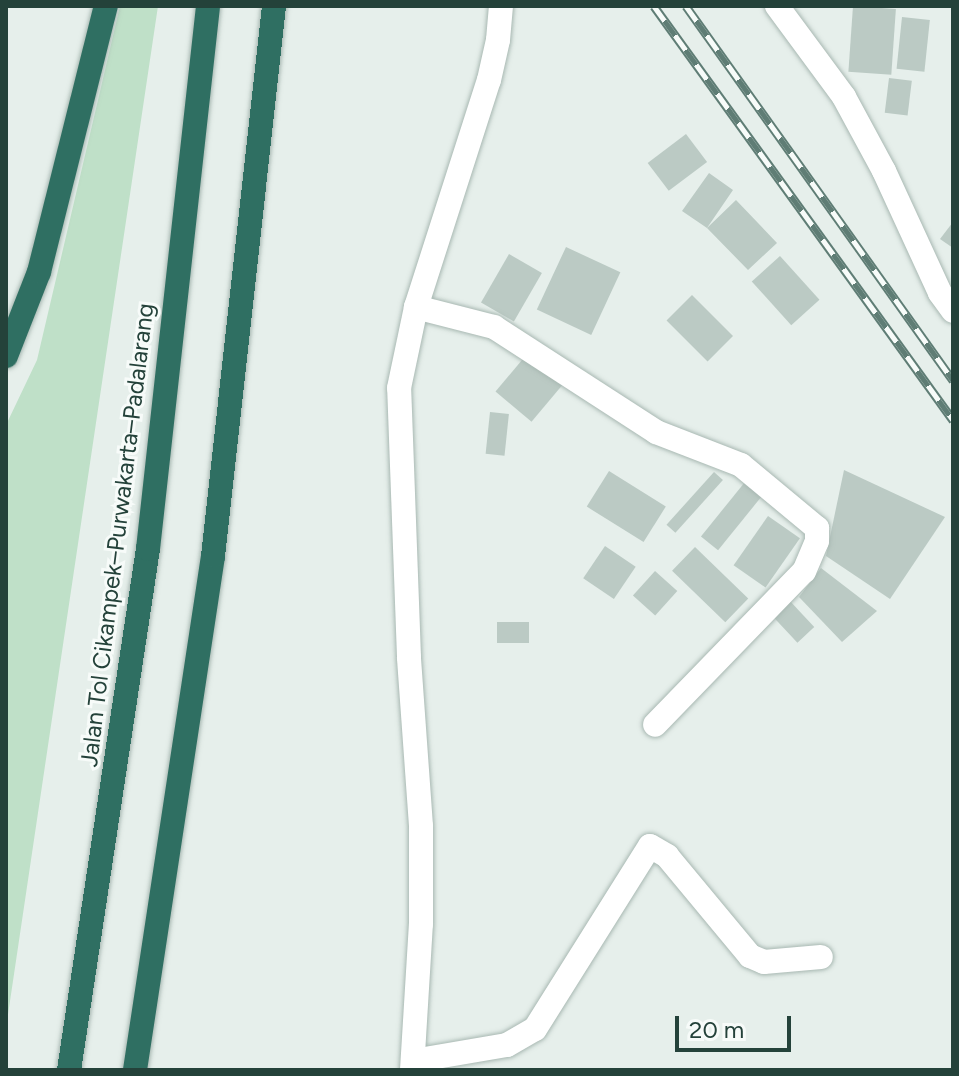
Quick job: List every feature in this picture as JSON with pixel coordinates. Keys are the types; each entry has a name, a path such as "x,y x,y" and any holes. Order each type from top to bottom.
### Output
{"highway":[{"path":"6,356 39,272 106,6"},
{"name":"Jalan Tol Cikampek–Purwakarta–Padalarang","path":"69,1070 148,549 208,6"},
{"path":"135,1070 213,556 274,6"}],"street":[{"path":"501,6 498,40 489,80 416,307 399,388 409,657 421,826 421,924 412,1066 507,1045 535,1029 650,846 667,856 750,956 764,962 821,957"},
{"path":"777,6 844,97 884,171 940,293 953,311"},
{"path":"416,307 494,327 656,432 741,465 817,528 817,541 804,571 655,725"}],"green space":[{"path":"120,6 158,6 6,1028 6,425 37,360"}],"building":[{"path":"853,6 896,9 891,75 848,72"},
{"path":"902,17 930,20 924,72 897,69"},
{"path":"889,78 912,81 908,116 885,113"},
{"path":"686,134 707,162 669,191 648,163"},
{"path":"709,173 733,190 707,228 682,211"},
{"path":"736,200 777,243 748,270 707,228"},
{"path":"953,222 953,248 940,239"},
{"path":"566,247 620,272 591,335 537,310"},
{"path":"509,254 542,273 514,321 481,302"},
{"path":"780,256 819,300 791,325 752,281"},
{"path":"692,295 733,336 708,361 667,320"},
{"path":"527,354 563,384 532,422 496,392"},
{"path":"490,412 509,414 505,456 486,454"},
{"path":"844,470 945,517 890,599 826,556"},
{"path":"609,471 666,507 644,542 587,507"},
{"path":"714,472 723,480 675,533 666,525"},
{"path":"745,482 762,496 718,550 701,536"},
{"path":"768,516 800,538 766,588 734,565"},
{"path":"605,546 636,567 614,599 583,578"},
{"path":"695,547 748,598 725,622 672,571"},
{"path":"821,568 877,611 842,642 799,597"},
{"path":"655,571 677,591 655,616 633,596"},
{"path":"789,600 814,627 797,643 772,616"},
{"path":"497,622 529,622 529,643 497,643"}],"railway":[{"path":"654,6 953,420"},
{"path":"686,6 953,380"}]}
